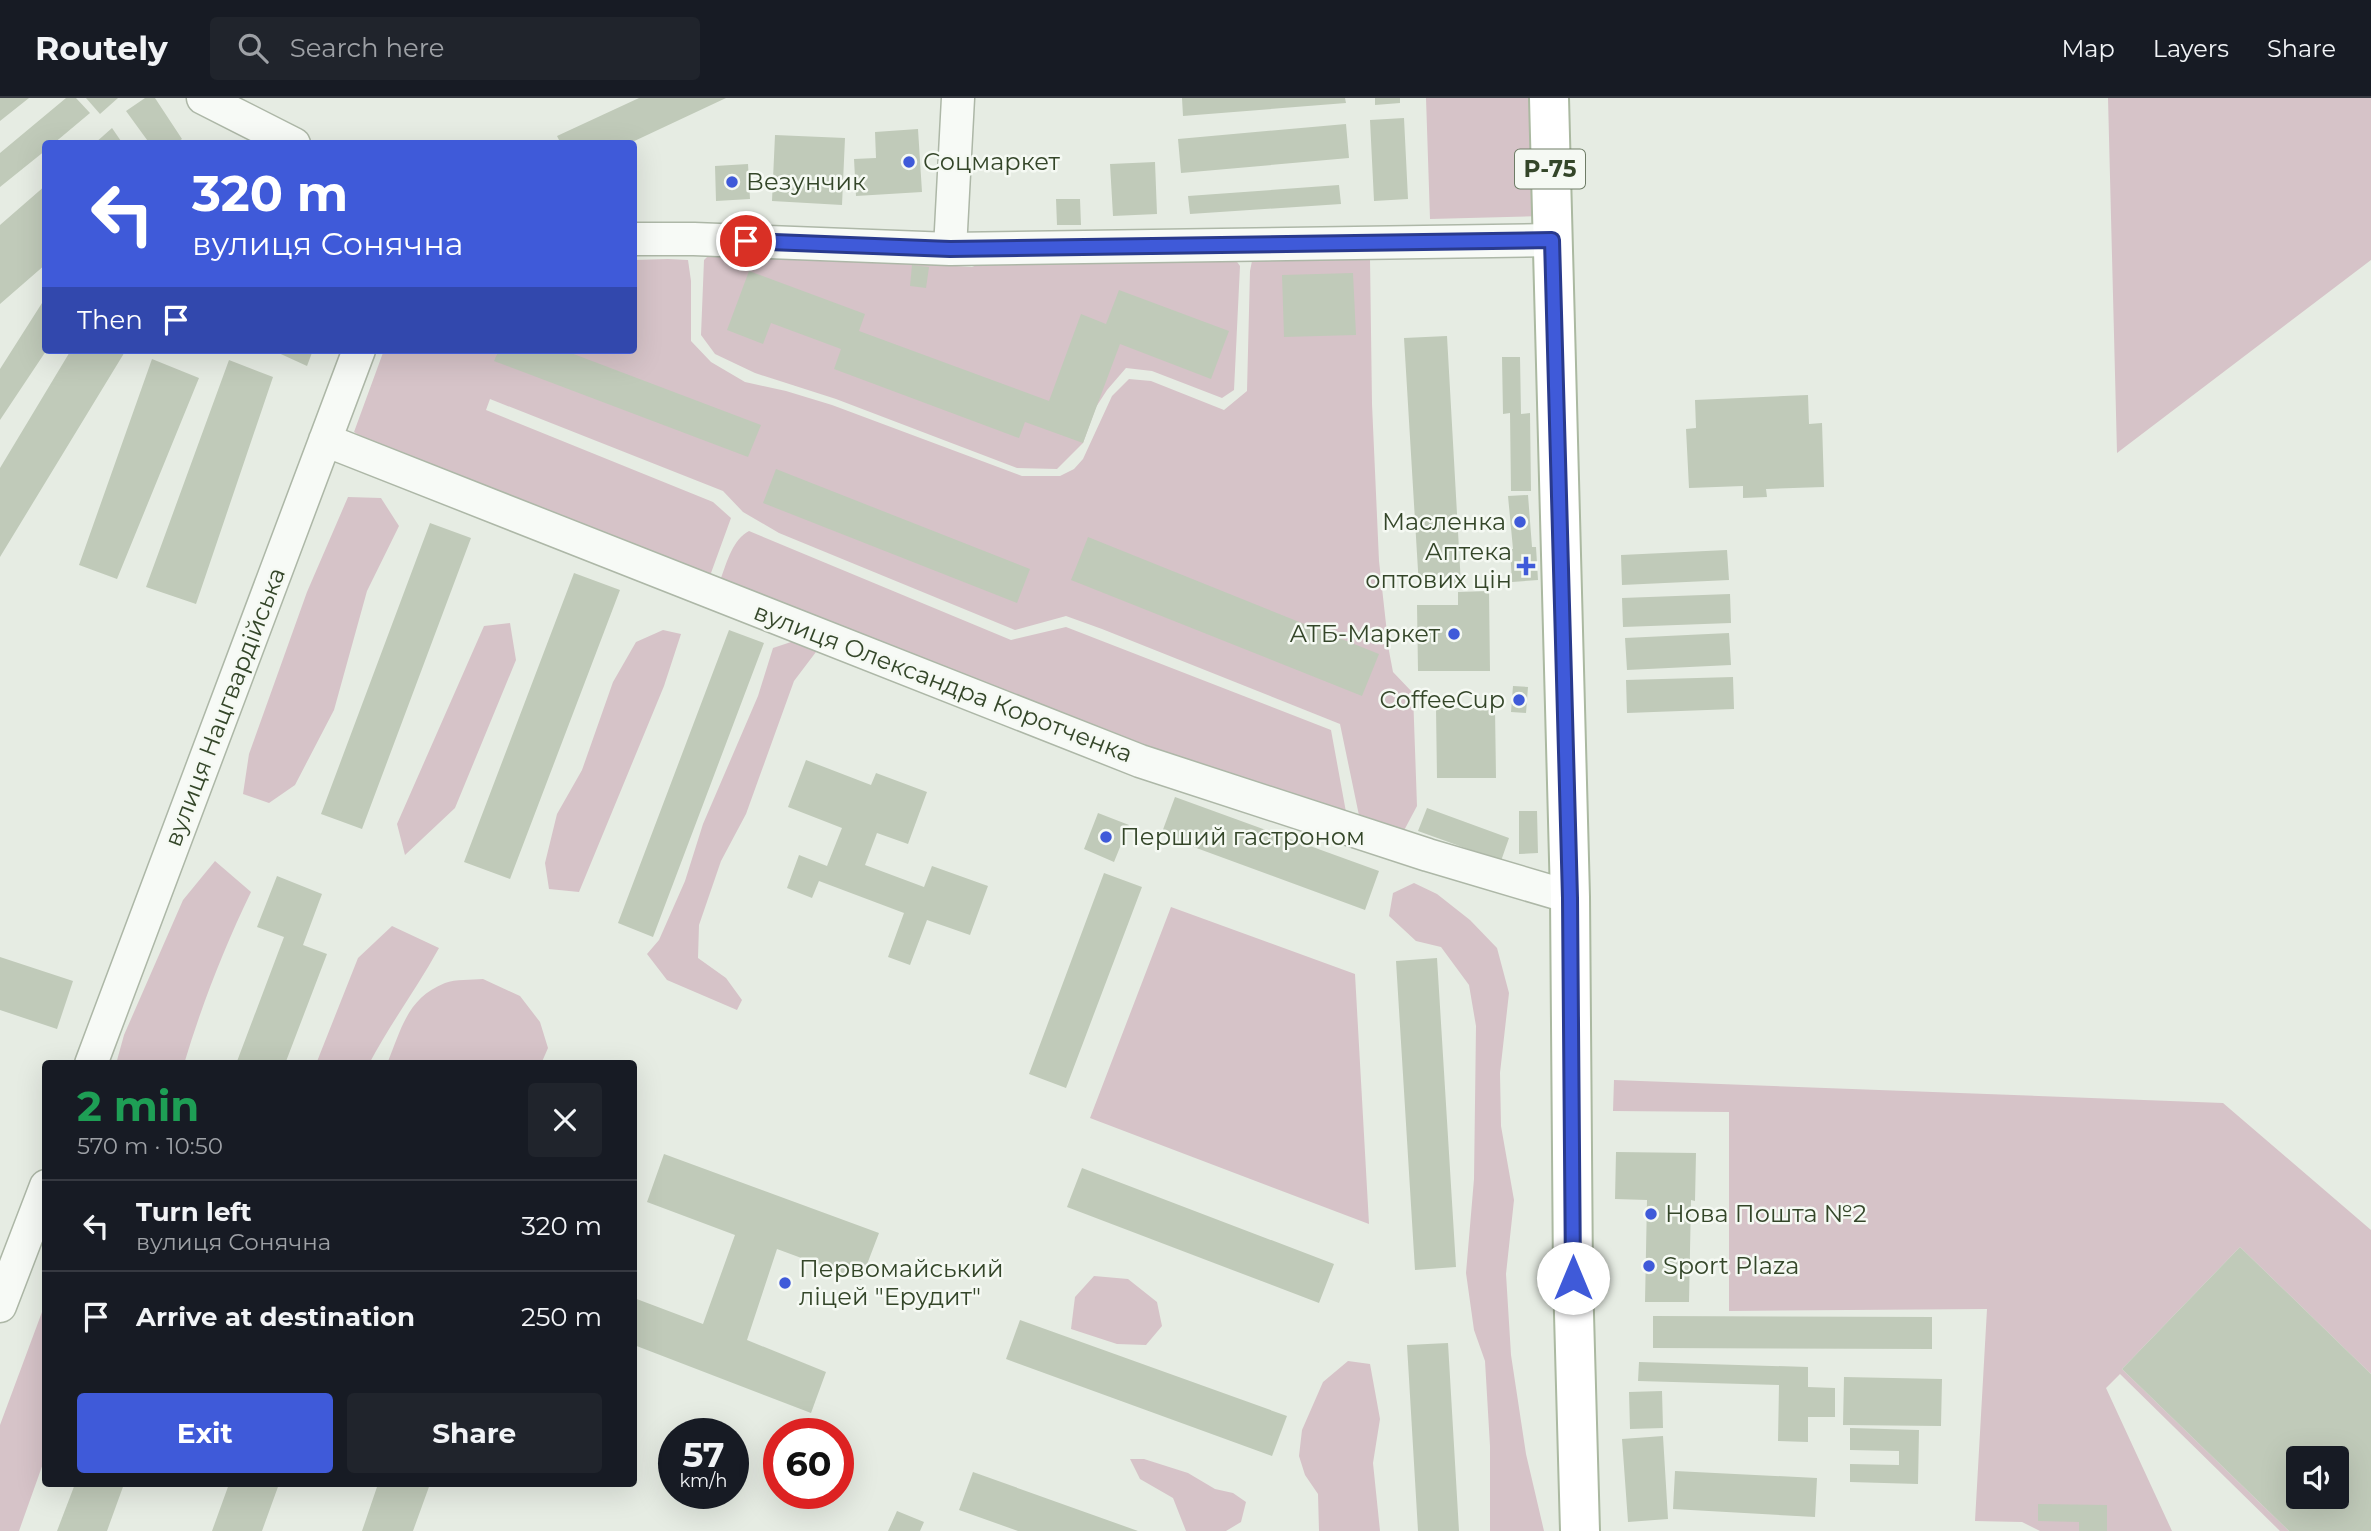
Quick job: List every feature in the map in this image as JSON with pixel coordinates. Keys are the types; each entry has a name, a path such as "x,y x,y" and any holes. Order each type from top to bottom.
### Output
{"main road":[{"name":"Р-75","path":"1549,98 1570,898 1573,1278 1580,1531"}],"street":[{"path":"203,98 286,140"},
{"path":"950,249 958,98"},
{"path":"637,239 950,249 1552,240"},
{"name":"вулиця Нацгвардійська","path":"92,1060 357,354"},
{"name":"вулиця Олександра Коротченка","path":"325,440 1140,761 1428,855 1570,898"},
{"path":"0,1306 42,1196"}],"shaded area":[{"path":"1426,98 1539,98 1543,216 1430,219"},
{"path":"2108,98 2371,98 2371,260 2117,453"},
{"path":"712,252 972,267 984,262 1235,259 1240,266 1234,390 1222,398 1152,371 1126,368 1096,407 1083,443 1057,469 1017,468 836,399 755,373 715,354 701,335 704,260"},
{"path":"1370,259 1372,404 1379,561 1393,672 1413,693 1417,806 1400,838 1361,825 1340,724 1102,629 1066,616 1015,630 779,533 743,512 723,491 490,399 486,410 713,502 731,518 711,573 699,578 381,449 354,432 383,354 637,354 637,260 688,260 691,281 691,341 711,362 745,382 832,405 1022,476 1060,476 1074,469 1083,459 1112,396 1129,379 1151,381 1224,410 1247,391 1252,261"},
{"path":"348,497 381,498 399,526 367,591 334,710 295,785 269,803 243,794 249,754 307,592"},
{"path":"749,531 1011,640 1066,627 1331,730 1346,812 1159,761 727,586 721,578 728,558 739,539"},
{"path":"510,623 516,660 455,808 405,855 397,824 484,626"},
{"path":"663,630 681,634 664,686 579,892 549,889 545,863 557,814 582,770 613,682 636,642"},
{"path":"794,641 819,648 794,681 746,814 721,861 699,925 698,958 726,978 742,1000 737,1010 667,980 647,954 659,940 685,881 703,824 758,696 773,648"},
{"path":"215,861 251,892 214,976 185,1060 117,1060 124,1035 183,900"},
{"path":"1414,883 1437,894 1470,920 1497,948 1509,993 1500,1073 1501,1126 1514,1200 1506,1274 1511,1355 1526,1454 1544,1531 1490,1531 1490,1446 1485,1361 1474,1330 1466,1273 1474,1179 1476,1026 1469,985 1441,947 1416,941 1389,916 1393,893"},
{"path":"1171,907 1355,974 1369,1224 1090,1118"},
{"path":"392,926 439,948 371,1060 318,1060 358,958"},
{"path":"483,979 520,996 540,1022 548,1048 543,1060 389,1060 401,1027 414,1006 432,989 459,980"},
{"path":"1614,1080 2223,1103 2371,1230 2371,1374 2240,1247 2122,1369 2289,1531 2280,1531 2120,1374 2106,1388 2172,1531 2040,1531 2022,1522 1975,1521 1987,1309 1729,1311 1729,1112 1613,1111"},
{"path":"1094,1276 1128,1279 1157,1302 1162,1326 1146,1345 1117,1344 1071,1329 1075,1297"},
{"path":"42,1312 42,1466 19,1531 0,1531 0,1425"},
{"path":"1348,1361 1370,1364 1380,1419 1373,1463 1380,1531 1319,1531 1318,1494 1305,1475 1299,1456 1302,1430 1323,1382"},
{"path":"1130,1459 1144,1459 1188,1473 1215,1489 1233,1493 1246,1502 1241,1522 1226,1531 1186,1531 1173,1498 1140,1479"}],"building":[{"path":"0,98 29,98 0,121"},
{"path":"66,98 76,98 90,113 58,140 42,140 42,153 0,187 0,153"},
{"path":"86,98 118,98 100,114"},
{"path":"145,98 155,98 182,139 147,140 126,111"},
{"path":"639,98 726,98 637,140 559,140 557,136"},
{"path":"1182,98 1345,98 1346,103 1183,116"},
{"path":"1375,98 1400,98 1400,103 1375,105"},
{"path":"1404,118 1408,199 1374,201 1370,120"},
{"path":"1346,124 1349,158 1181,173 1178,139"},
{"path":"112,128 120,140 98,140"},
{"path":"918,129 922,192 856,196 854,159 876,158 875,132"},
{"path":"775,135 845,138 842,205 772,201"},
{"path":"1155,162 1157,214 1113,216 1110,164"},
{"name":"Везунчик","path":"748,164 750,199 716,201 715,166"},
{"path":"1339,185 1341,204 1190,214 1188,196"},
{"path":"42,188 42,267 0,304 0,225"},
{"path":"1056,199 1080,199 1081,225 1057,225"},
{"path":"912,265 929,267 926,288 910,286"},
{"path":"749,271 865,314 859,331 1049,401 1081,314 1106,324 1119,290 1229,331 1211,379 1120,344 1083,443 1025,422 1019,438 834,369 841,349 771,323 763,344 727,330"},
{"path":"1353,273 1356,335 1284,337 1282,275"},
{"path":"42,303 44,354 0,420 0,369"},
{"path":"1447,336 1461,585 1419,587 1404,338"},
{"path":"69,354 124,354 0,557 0,468"},
{"path":"281,354 312,354 307,366"},
{"path":"497,354 574,354 761,425 748,457 494,361"},
{"path":"1502,357 1520,357 1521,414 1530,413 1531,491 1511,491 1510,413 1503,414"},
{"path":"152,359 199,378 117,579 79,565"},
{"path":"229,360 273,377 196,604 146,587"},
{"path":"1808,395 1809,424 1822,423 1824,487 1766,489 1767,497 1743,498 1743,486 1689,488 1686,429 1696,428 1695,400"},
{"path":"776,469 1030,569 1017,603 763,503"},
{"path":"1528,495 1532,547 1536,547 1538,580 1512,582 1510,549 1513,549 1508,496"},
{"path":"430,523 471,538 362,829 321,814"},
{"path":"1088,537 1379,654 1362,696 1071,580"},
{"path":"1727,550 1729,580 1622,585 1621,555"},
{"path":"574,573 620,590 510,879 464,862"},
{"name":"АТБ-Маркет","path":"1489,591 1490,671 1418,671 1417,605 1458,605 1458,592"},
{"path":"1730,594 1731,623 1623,627 1622,598"},
{"path":"729,630 764,643 653,937 618,923"},
{"path":"1729,633 1731,665 1627,670 1625,638"},
{"path":"1733,677 1734,709 1627,713 1626,680"},
{"name":"CoffeeCup","path":"1513,686 1528,687 1526,713 1511,712"},
{"path":"1436,708 1495,708 1496,778 1437,778"},
{"path":"806,760 871,785 876,773 927,792 908,844 877,833 865,865 924,887 932,866 988,886 970,935 927,920 910,965 888,957 904,913 819,881 812,898 787,888 799,855 827,866 842,828 788,807"},
{"path":"1175,797 1379,871 1365,910 1161,835"},
{"path":"1427,808 1509,838 1501,861 1418,831"},
{"path":"1519,811 1537,811 1538,853 1519,854"},
{"name":"Перший гастроном","path":"1098,813 1129,825 1114,862 1084,849"},
{"path":"1104,873 1142,887 1066,1088 1029,1074"},
{"path":"277,876 322,894 303,945 327,954 287,1060 238,1060 284,937 257,927"},
{"path":"0,957 73,981 57,1029 0,1010"},
{"path":"1437,958 1456,1267 1415,1270 1396,961"},
{"path":"1616,1152 1696,1153 1695,1201 1691,1200 1689,1302 1645,1302 1647,1200 1615,1199"},
{"path":"664,1154 879,1233 861,1280 777,1249 747,1340 826,1372 811,1413 637,1346 637,1299 703,1324 735,1235 647,1202"},
{"path":"1082,1168 1334,1264 1319,1303 1067,1207"},
{"path":"2240,1247 2371,1374 2371,1531 2289,1531 2122,1369"},
{"path":"1653,1316 1932,1317 1932,1349 1653,1348"},
{"path":"1020,1320 1287,1416 1272,1456 1006,1359"},
{"path":"1448,1343 1459,1531 1418,1531 1407,1345"},
{"path":"1639,1362 1808,1367 1808,1387 1835,1388 1835,1417 1808,1417 1808,1442 1778,1441 1779,1385 1638,1381"},
{"path":"1844,1377 1942,1379 1941,1426 1843,1425"},
{"path":"1662,1391 1663,1428 1630,1429 1629,1392"},
{"path":"1850,1428 1919,1430 1918,1484 1850,1482 1850,1464 1899,1465 1899,1451 1850,1450"},
{"path":"1663,1436 1668,1519 1628,1522 1622,1439"},
{"path":"1675,1471 1817,1478 1815,1517 1673,1509"},
{"path":"973,1472 1138,1531 1018,1531 959,1510"},
{"path":"74,1487 123,1487 107,1531 57,1531"},
{"path":"228,1487 278,1487 262,1531 212,1531"},
{"path":"377,1487 429,1487 413,1531 362,1531"},
{"path":"2038,1504 2107,1505 2107,1531 2079,1531 2079,1522 2038,1521"},
{"path":"897,1511 924,1522 920,1531 888,1531"}],"place":[{"name":"Соцмаркет","path":"909,162"},
{"name":"Везунчик","path":"732,182"},
{"name":"Масленка","path":"1520,522"},
{"name":"Аптека оптових цін","path":"1526,566"},
{"name":"АТБ-Маркет","path":"1454,634"},
{"name":"CoffeeCup","path":"1519,700"},
{"name":"Перший гастроном","path":"1106,837"},
{"name":"Нова Пошта №2","path":"1651,1214"},
{"name":"Sport Plaza","path":"1649,1266"},
{"name":"Первомайський ліцей \"Ерудит\"","path":"785,1283"}],"route":[{"path":"746,241 950,249 1552,240 1570,898 1573,1278"}]}
